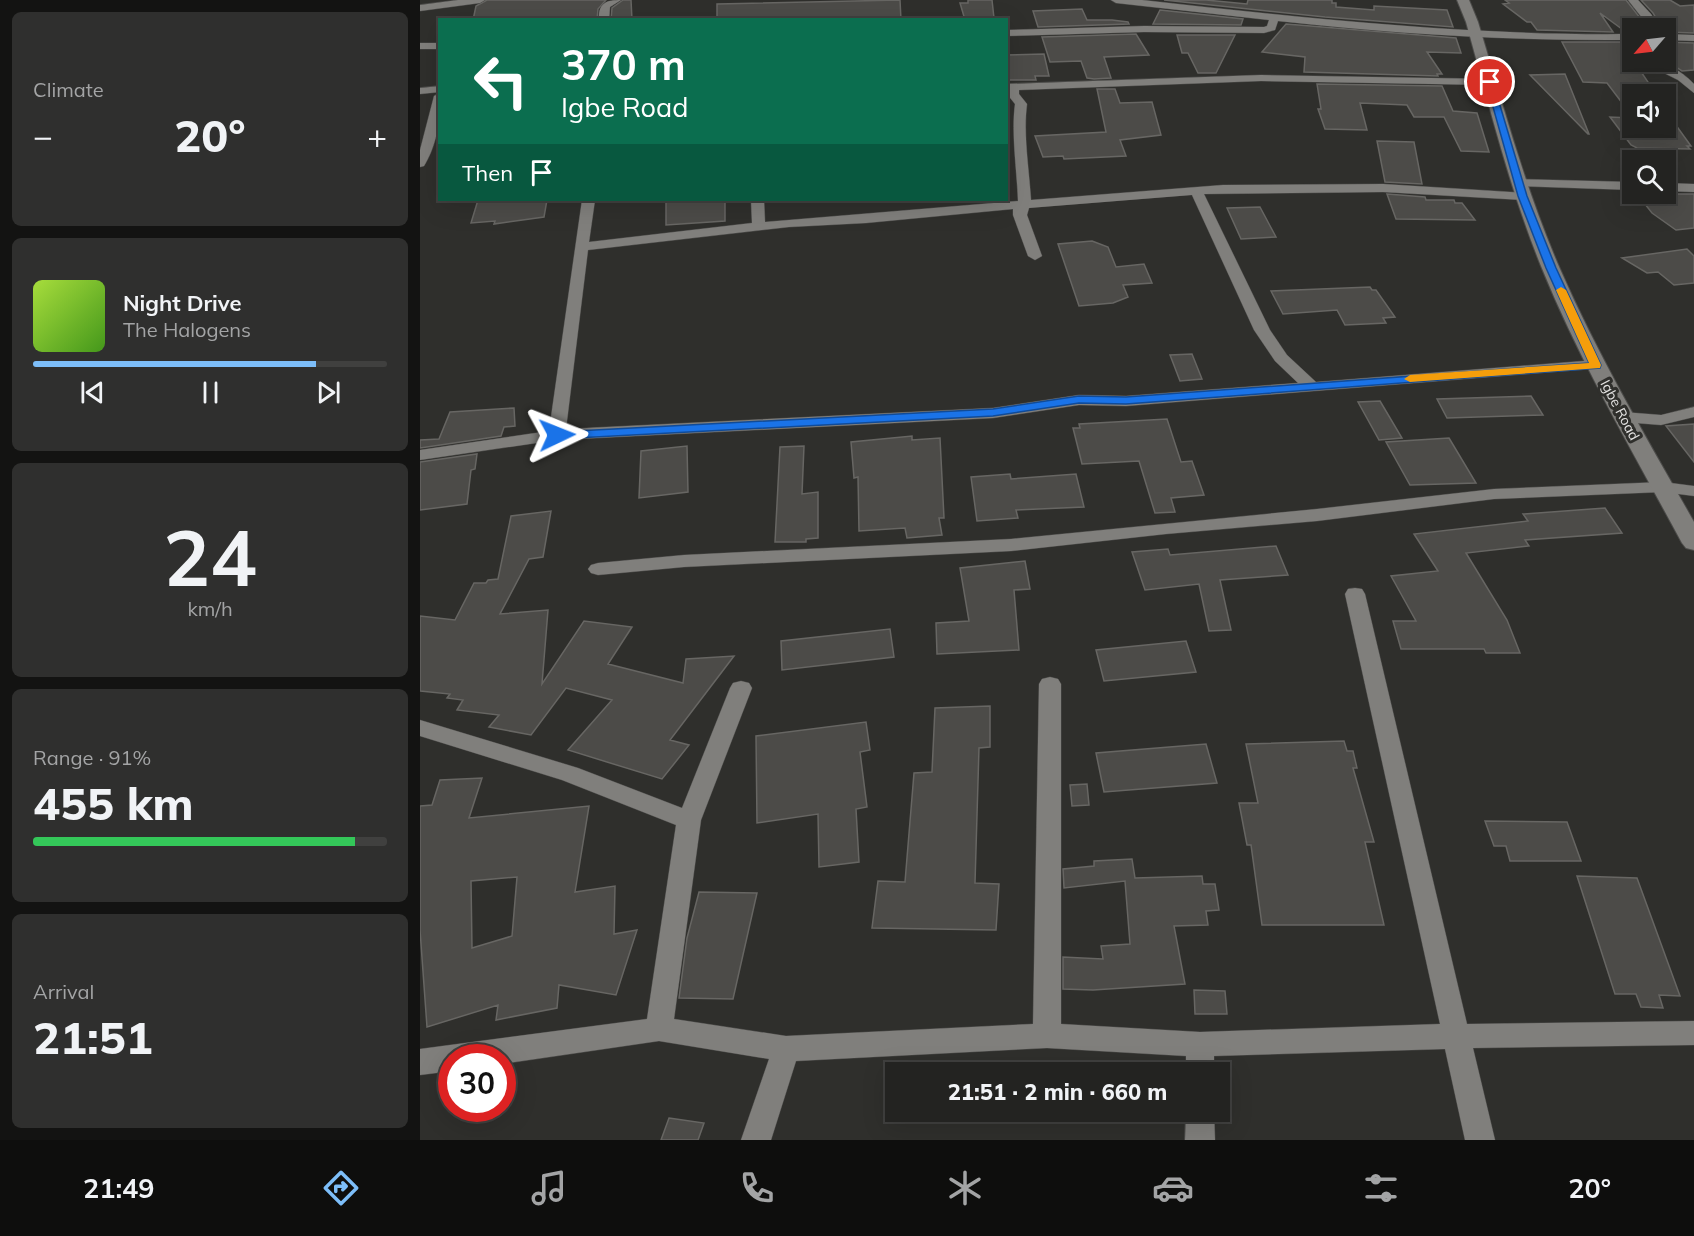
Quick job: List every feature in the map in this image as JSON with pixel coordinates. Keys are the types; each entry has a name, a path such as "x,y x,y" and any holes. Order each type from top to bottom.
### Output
{"street":[{"path":"604,18 602,11 604,6 615,0"},
{"path":"1116,0 1200,4 1363,27 1476,34 1622,39"},
{"name":"Igbe Road","path":"1463,0 1476,34 1521,190 1551,268 1623,417 1694,543"},
{"path":"1633,0 1649,18"},
{"path":"420,8 475,4"},
{"path":"1008,33 1144,28 1264,30 1271,28 1275,16"},
{"path":"1676,37 1694,38"},
{"path":"420,46 438,46"},
{"path":"1670,72 1682,78 1694,90 1694,99"},
{"path":"1035,256 1020,215 1020,209 1025,204 1022,145 1018,125 1021,104 1010,87 1261,78 1490,82"},
{"path":"420,91 438,89"},
{"path":"420,163 427,148 438,104"},
{"path":"582,247 759,226 867,219 945,205 1025,204 1249,188 1521,190 1622,186"},
{"path":"1676,187 1694,188"},
{"path":"1196,191 1262,330 1281,358 1311,386"},
{"path":"557,435 588,201"},
{"path":"758,201 759,226"},
{"path":"420,455 557,435 993,413 1079,400 1126,401 1596,365"},
{"path":"1623,417 1661,420 1694,412"},
{"path":"598,569 684,561 1011,545 1317,515 1494,494 1663,487 1694,491"},
{"path":"1355,594 1480,1140"},
{"path":"1047,1036 1050,684"},
{"path":"659,1029 689,819 741,688"},
{"path":"420,728 570,774 689,819"},
{"path":"420,743 442,736"},
{"path":"516,1049 659,1029 786,1049 1047,1036 1200,1044 1458,1036 1694,1033"},
{"path":"1200,1044 1200,1062"},
{"path":"756,1140 786,1049"},
{"path":"420,1062 438,1060"},
{"path":"1200,1122 1200,1140"}],"building":[{"path":"487,0 606,0 598,9 597,18 473,18 476,6"},
{"path":"623,0 631,0 632,18 611,18 612,8"},
{"path":"900,0 901,18 717,18 717,4"},
{"path":"968,0 992,0 994,18 964,18 960,3 968,3"},
{"path":"1164,0 1206,0 1247,4 1248,0 1332,0 1332,3 1336,3 1336,7 1374,10 1374,6 1447,10 1453,27 1325,17"},
{"path":"1505,0 1626,0 1640,18 1622,18 1622,29 1600,13 1613,32 1537,30 1531,22 1527,22 1503,4 1509,3"},
{"path":"1641,0 1670,0 1680,6 1694,5 1694,33 1676,32 1676,18 1656,18"},
{"path":"1082,9 1087,20 1112,20 1129,24 1038,27 1033,11"},
{"path":"1160,10 1243,19 1241,25 1153,24"},
{"path":"1286,24 1456,38 1461,53 1427,52 1442,74 1437,74 1438,76 1304,72 1305,57 1262,52"},
{"path":"1136,34 1149,55 1104,57 1111,78 1094,79 1087,78 1081,61 1050,62 1042,37"},
{"path":"1177,35 1235,35 1216,73 1198,73 1188,53 1182,53"},
{"path":"1562,42 1621,42 1622,72 1641,72 1649,84 1622,84 1622,103 1607,83 1583,82"},
{"path":"1676,42 1694,43 1694,70 1682,71 1676,67"},
{"path":"1044,54 1049,76 1035,76 1036,80 1008,80 1008,55"},
{"path":"1565,74 1589,134 1530,75"},
{"path":"1317,84 1442,86 1453,111 1477,113 1489,152 1461,151 1444,117 1414,117 1407,105 1360,103 1367,130 1325,129 1318,109 1321,109"},
{"path":"1097,89 1115,89 1120,103 1152,102 1161,135 1120,140 1126,156 1064,159 1063,156 1043,157 1035,136 1106,132"},
{"path":"1610,117 1622,118 1622,133"},
{"path":"1676,126 1691,146 1687,146 1690,149 1637,148 1626,138 1676,138"},
{"path":"1377,141 1414,142 1422,184 1385,182"},
{"path":"1387,194 1425,197 1426,200 1454,200 1455,203 1462,203 1475,220 1396,219"},
{"path":"1676,194 1694,194 1694,228 1676,230 1652,213 1645,204 1676,204"},
{"path":"478,201 547,201 544,217 494,224 495,221 471,223"},
{"path":"666,201 725,201 725,221 666,225"},
{"path":"1260,207 1276,237 1241,239 1227,208"},
{"path":"1092,241 1108,247 1116,267 1144,264 1152,283 1123,285 1128,297 1113,303 1079,306 1058,244"},
{"path":"1687,249 1694,256 1694,283 1674,285 1658,272 1647,273 1622,258"},
{"path":"1370,287 1376,290 1395,317 1383,318 1386,323 1345,325 1337,310 1283,314 1271,291"},
{"path":"1192,354 1202,379 1180,381 1170,355"},
{"path":"1531,396 1543,415 1447,418 1437,399"},
{"path":"1380,401 1402,438 1379,440 1358,402"},
{"path":"514,408 515,426 504,427 501,436 420,448 420,440 439,439 450,412"},
{"path":"1167,419 1181,462 1192,461 1204,495 1171,498 1175,512 1155,513 1139,461 1082,464 1073,428 1080,428 1079,424"},
{"path":"1694,424 1694,462 1666,426"},
{"path":"912,436 912,440 940,438 944,518 939,518 942,535 907,538 905,528 859,531 858,477 854,478 851,442"},
{"path":"1449,438 1476,483 1410,485 1386,442"},
{"path":"687,446 688,492 639,498 641,451"},
{"path":"804,446 802,494 818,492 818,538 806,539 806,542 775,542 780,447"},
{"path":"477,454 475,469 471,470 467,504 420,510 420,462"},
{"path":"1010,474 1011,479 1076,474 1084,507 1016,510 1018,518 977,521 971,477"},
{"path":"1605,508 1622,533 1525,540 1529,546 1466,553 1507,620 1520,653 1486,653 1484,649 1401,649 1393,621 1416,621 1391,576 1438,571 1414,534 1528,521 1523,514"},
{"path":"551,511 543,557 529,559 500,614 548,610 542,684 584,621 632,627 608,664 683,683 686,659 734,656 670,740 689,745 662,779 568,750 612,700 566,688 531,735 489,727 499,715 457,710 463,700 447,698 450,694 420,691 420,616 455,620 474,583 486,583 488,580 498,579 511,516"},
{"path":"1276,546 1288,575 1220,580 1231,630 1209,631 1199,584 1145,590 1132,552 1168,549 1170,555"},
{"path":"1025,561 1030,589 1014,590 1019,650 937,654 936,623 969,621 960,568"},
{"path":"890,629 894,657 782,670 781,641"},
{"path":"1186,641 1196,672 1104,681 1096,650"},
{"path":"990,706 990,747 979,748 975,883 999,884 996,930 872,928 878,881 905,882 914,773 932,772 935,708"},
{"path":"866,722 870,750 860,752 867,807 856,809 859,862 819,867 818,814 757,823 756,736"},
{"path":"1344,741 1347,751 1353,751 1357,768 1353,768 1374,842 1365,842 1384,925 1262,925 1251,845 1247,845 1239,803 1258,803 1246,744"},
{"path":"1206,744 1217,783 1104,792 1096,753"},
{"path":"482,778 469,818 589,806 575,892 615,886 614,934 637,930 616,995 559,985 557,1008 496,1020 498,1005 427,1027 420,930 420,806 432,805 440,780","holes":["517,877 512,936 472,948 471,881"]},
{"path":"1087,784 1089,805 1072,806 1070,785"},
{"path":"1485,821 1567,822 1581,861 1510,861 1506,846 1494,846"},
{"path":"1132,859 1135,878 1202,876 1203,884 1215,884 1219,910 1206,911 1208,925 1174,926 1185,984 1093,990 1063,989 1063,957 1103,959 1101,946 1130,944 1125,881 1064,888 1063,869 1094,866 1094,861"},
{"path":"1577,876 1637,878 1680,996 1659,995 1663,1008 1641,1007 1636,994 1615,994"},
{"path":"699,892 757,893 733,999 679,998 687,938"},
{"path":"1194,990 1225,991 1227,1014 1195,1014"},
{"path":"669,1118 704,1123 698,1140 661,1140"}],"slow traffic":[{"path":"1410,379 1596,365 1561,290"}],"route":[{"path":"557,435 741,428 993,413 1079,400 1126,401 1596,365 1551,268 1523,196 1490,82"}]}
